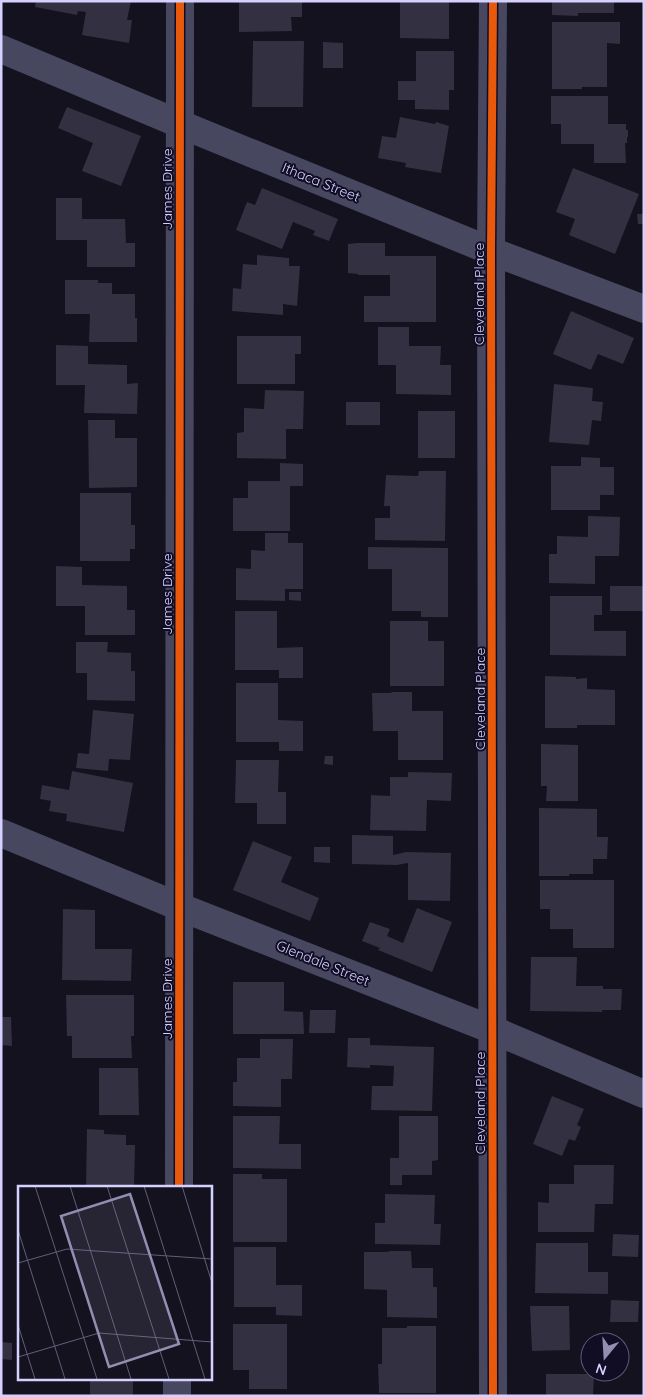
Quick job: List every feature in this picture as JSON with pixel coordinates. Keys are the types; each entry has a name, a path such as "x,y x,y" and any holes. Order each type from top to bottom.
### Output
{"street":[{"name":"James Drive","path":"179,1186 180,1"},
{"name":"Cleveland Place","path":"493,1 491,251 493,1396"},
{"name":"Ithaca Street","path":"1,49 491,251 644,309"},
{"name":"Glendale Street","path":"1,833 180,907 493,1030 644,1094"},
{"path":"177,1380 177,1396"}],"building":[{"path":"36,1 131,1 127,20 132,20 129,43 82,35 86,12 78,11 77,15 35,7"},
{"path":"239,1 302,1 302,17 291,17 292,31 239,32"},
{"path":"400,1 449,1 449,39 400,38"},
{"path":"552,1 614,1 614,13 578,13 578,16 552,15"},
{"path":"552,22 620,22 620,44 607,43 607,87 552,89"},
{"path":"253,41 304,41 303,107 252,107"},
{"path":"323,42 343,43 343,68 323,68"},
{"path":"416,51 454,51 454,90 449,90 449,110 415,109 415,100 398,100 398,81 416,81"},
{"path":"551,96 608,96 608,124 626,124 626,130 628,130 627,143 625,143 626,163 594,163 594,144 561,144 561,124 551,124"},
{"path":"67,107 141,136 121,186 82,171 93,143 58,128"},
{"path":"400,117 435,124 436,122 449,126 441,173 405,167 406,163 378,158 382,136 396,138"},
{"path":"573,168 639,194 615,254 569,235 575,219 556,212"},
{"path":"262,188 338,219 329,241 313,235 315,231 293,222 282,249 236,230 247,202 255,205"},
{"path":"56,198 82,198 82,219 125,219 126,243 135,243 135,267 87,267 87,240 56,240"},
{"path":"637,214 644,214 644,224 638,224"},
{"path":"385,243 385,256 436,256 436,322 364,322 364,296 390,296 390,275 358,275 348,273 348,244"},
{"path":"257,255 289,258 289,266 300,266 297,306 283,304 283,315 232,311 233,288 241,289 243,264 257,265"},
{"path":"65,280 98,280 98,283 112,283 112,294 135,294 137,342 89,342 90,314 65,314"},
{"path":"571,311 634,338 623,364 598,354 591,370 553,354"},
{"path":"378,327 409,327 409,346 441,346 440,365 451,365 451,395 396,394 396,365 378,365"},
{"path":"237,336 301,336 301,354 295,354 295,384 237,384"},
{"path":"56,345 88,346 88,364 127,365 127,384 138,383 137,414 84,413 85,385 56,385"},
{"path":"554,384 593,388 592,401 603,402 601,421 592,420 589,445 549,442"},
{"path":"265,390 304,391 303,429 286,429 286,459 237,458 237,433 244,432 244,408 264,409"},
{"path":"346,402 380,402 380,425 346,425"},
{"path":"418,411 455,411 455,458 418,458"},
{"path":"88,420 115,420 115,438 137,438 137,487 89,488"},
{"path":"581,457 600,458 600,467 614,467 614,495 600,495 600,510 551,510 551,466 581,466"},
{"path":"280,463 303,464 303,486 290,486 290,531 233,531 233,498 248,498 248,481 280,481"},
{"path":"419,471 446,471 445,541 375,540 375,518 390,518 390,506 384,506 386,475 418,476"},
{"path":"80,493 131,493 131,525 135,525 135,549 130,549 130,561 80,561"},
{"path":"588,516 620,517 619,556 595,556 595,584 549,583 549,554 557,554 557,536 588,537"},
{"path":"265,533 288,533 288,543 303,543 303,589 285,589 285,601 236,600 236,568 251,569 251,550 265,551"},
{"path":"368,547 448,548 448,617 421,617 421,611 392,611 392,569 368,569"},
{"path":"56,566 82,567 82,585 127,586 127,610 135,610 135,635 85,635 85,606 56,606"},
{"path":"610,586 644,586 644,611 610,611"},
{"path":"289,592 301,592 301,601 289,600"},
{"path":"550,596 602,596 602,615 594,615 594,631 626,631 626,656 550,655"},
{"path":"235,611 277,611 277,648 303,647 303,678 279,678 279,670 235,670"},
{"path":"390,621 428,621 428,641 444,641 444,686 390,686"},
{"path":"76,642 108,642 107,652 131,653 131,671 135,671 135,701 87,700 87,673 76,673"},
{"path":"545,676 576,677 576,679 587,678 587,689 615,690 615,725 577,725 577,728 545,728"},
{"path":"236,683 278,683 278,720 303,721 303,751 279,751 279,742 236,742"},
{"path":"412,692 412,711 443,711 443,760 398,760 398,731 373,731 372,693"},
{"path":"93,710 134,714 130,760 109,759 108,771 76,768 78,753 89,754"},
{"path":"541,744 578,745 578,801 546,801 547,786 541,786"},
{"path":"325,756 333,756 333,765 324,764"},
{"path":"236,760 279,760 278,792 286,792 286,824 257,824 257,803 235,803"},
{"path":"72,771 133,783 124,832 66,821 67,814 49,811 51,801 40,799 42,785 69,790"},
{"path":"408,772 452,773 451,801 427,800 426,831 370,830 371,795 390,796 390,777 408,777"},
{"path":"539,808 597,809 597,837 608,837 607,859 593,859 593,874 539,876"},
{"path":"352,835 393,836 393,855 406,852 451,853 450,901 408,900 408,863 397,865 352,864"},
{"path":"253,841 292,857 281,882 319,898 310,921 233,890"},
{"path":"314,847 330,847 330,863 314,862"},
{"path":"540,880 614,880 614,948 573,948 573,929 550,929 550,909 540,909"},
{"path":"417,908 452,922 432,972 378,950 380,948 362,941 370,922 390,929 387,936 403,943"},
{"path":"63,909 95,910 95,949 132,949 131,981 62,980"},
{"path":"531,957 577,957 576,986 603,986 603,989 622,989 621,1010 602,1010 602,1012 530,1011"},
{"path":"233,982 284,982 284,1011 303,1012 304,1034 233,1034"},
{"path":"66,995 134,995 134,1036 131,1036 132,1058 72,1058 72,1036 67,1036"},
{"path":"310,1010 336,1010 335,1033 309,1033"},
{"path":"1,1017 11,1017 12,1046 1,1045"},
{"path":"348,1038 370,1038 370,1045 434,1047 432,1111 371,1110 372,1086 393,1086 394,1066 370,1065 370,1068 347,1067"},
{"path":"260,1039 293,1039 292,1079 281,1079 281,1107 233,1106 233,1082 237,1082 237,1058 260,1058"},
{"path":"99,1068 138,1068 139,1115 99,1115"},
{"path":"552,1096 584,1109 577,1125 581,1127 575,1141 569,1139 562,1156 533,1144"},
{"path":"233,1116 280,1116 279,1144 301,1144 301,1169 233,1168"},
{"path":"399,1116 438,1116 438,1160 432,1161 432,1175 402,1175 402,1185 390,1185 390,1158 399,1158"},
{"path":"87,1129 104,1130 104,1134 126,1135 126,1145 135,1145 134,1186 86,1186"},
{"path":"574,1165 614,1165 613,1204 595,1204 594,1232 538,1232 538,1202 549,1203 549,1184 574,1184"},
{"path":"233,1174 262,1174 262,1179 287,1179 287,1242 233,1242"},
{"path":"385,1194 435,1195 434,1224 441,1224 440,1245 375,1244 375,1223 385,1223"},
{"path":"613,1234 639,1235 638,1257 612,1256"},
{"path":"536,1243 588,1243 588,1272 608,1272 608,1294 535,1293"},
{"path":"234,1247 276,1247 276,1285 302,1285 302,1316 276,1315 276,1307 234,1307"},
{"path":"411,1251 412,1268 433,1268 433,1287 437,1287 437,1318 387,1317 387,1290 364,1289 364,1252"},
{"path":"611,1300 639,1301 638,1322 610,1322"},
{"path":"530,1306 569,1306 570,1350 532,1351"},
{"path":"233,1324 287,1324 287,1389 249,1389 249,1370 233,1370"},
{"path":"407,1326 436,1326 436,1393 379,1393 378,1364 382,1364 382,1328 407,1328"},
{"path":"1,1342 12,1343 12,1360 1,1359"},
{"path":"546,1374 580,1374 580,1382 594,1382 593,1396 546,1396"},
{"path":"90,1380 133,1380 133,1396 90,1396"}],"cycle path":[{"path":"179,1186 180,1"},
{"path":"493,1 491,251 493,1396"}]}
